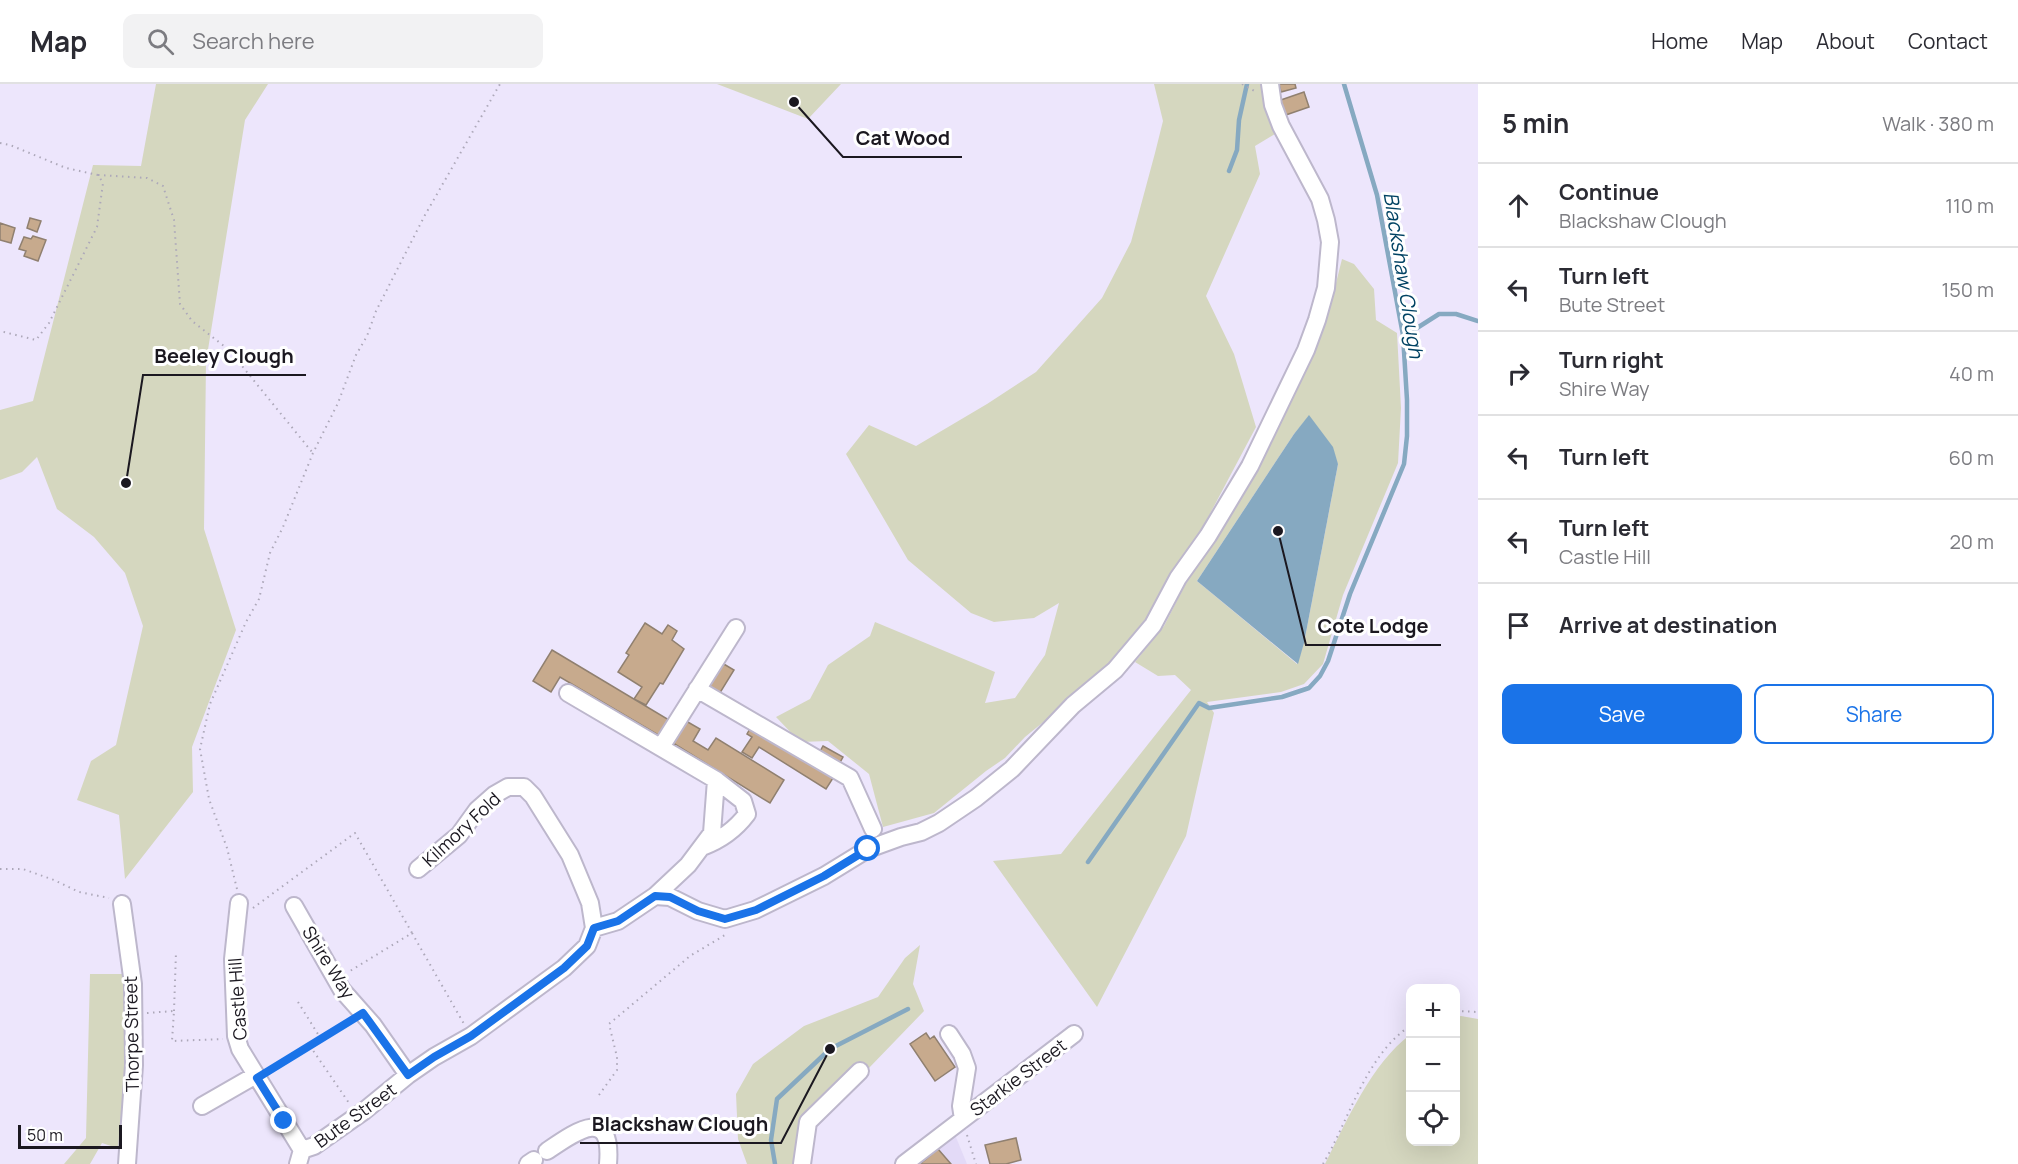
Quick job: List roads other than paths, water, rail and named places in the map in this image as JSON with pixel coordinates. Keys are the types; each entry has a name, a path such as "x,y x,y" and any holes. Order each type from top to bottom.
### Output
{"street":[{"path":"655,896 670,897 698,911 725,919 756,910 824,876 868,849 921,832 939,823 976,798 1012,769 1073,705 1115,670 1153,625 1178,578 1208,536 1250,466 1306,350 1326,288 1330,242 1326,220 1320,199 1281,126 1273,105 1271,88"},
{"path":"661,747 736,628"},
{"path":"697,689 850,778 873,829"},
{"path":"568,693 716,780 743,801 747,814 736,829 714,843 701,847"},
{"path":"594,928 618,921 655,896 688,866 712,833 716,780"},
{"name":"Kilmory Fold","path":"418,869 459,835 477,810 494,795 508,787 524,787 534,796 570,855 590,903 594,928"},
{"name":"Castle Hill","path":"239,903 233,959 236,1036 240,1049 300,1157"},
{"name":"Thorpe Street","path":"122,904 133,984 134,1065 128,1164"},
{"name":"Shire Way","path":"294,906 342,990 363,1013 408,1075"},
{"name":"Bute Street","path":"300,1157 357,1116 408,1075 471,1036 564,968 587,946 594,928"},
{"path":"949,1034 962,1054 967,1068 961,1106 963,1119"},
{"name":"Starkie Street","path":"904,1164 1074,1034"},
{"path":"802,1164 808,1122 860,1071"},
{"path":"202,1106 256,1076"},
{"path":"536,1158 578,1130 587,1127 596,1128 604,1134 608,1142 609,1164"}],"water":[{"path":"1309,415 1333,447 1338,464 1298,664 1197,581 1294,434"}],"waterway":[{"path":"1229,171 1237,150 1239,120 1247,84"},
{"name":"Blackshaw Clough","path":"1088,862 1199,703 1209,708 1282,697 1309,688 1320,676 1328,661 1350,594 1404,464 1407,400 1403,335 1377,195 1344,84"},
{"path":"1403,334 1439,314 1456,314 1478,321"},
{"name":"Blackshaw Clough","path":"775,1164 771,1140 777,1099 830,1049 908,1009"}],"place":[{"name":"Cat Wood","path":"794,102"},
{"name":"Beeley Clough","path":"126,483"},
{"name":"Cote Lodge","path":"1278,531"},
{"name":"Blackshaw Clough","path":"830,1049"}]}
